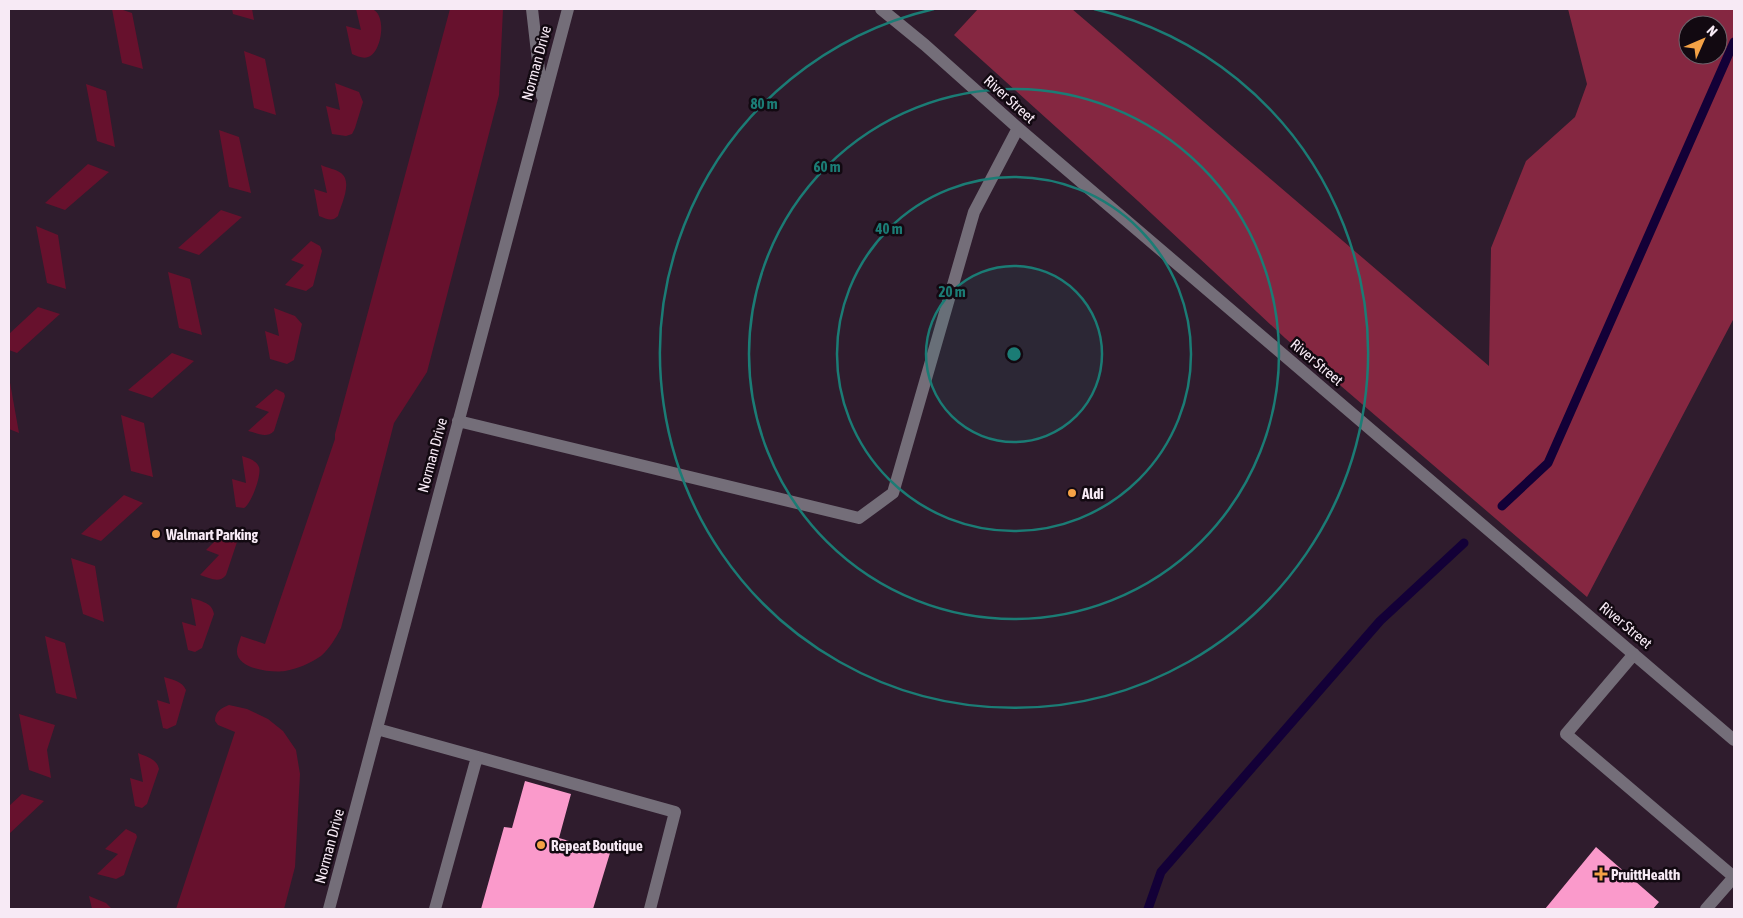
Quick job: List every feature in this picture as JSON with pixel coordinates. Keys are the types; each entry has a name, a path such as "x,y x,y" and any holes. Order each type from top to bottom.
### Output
{"street":[{"path":"532,9 542,103"},
{"name":"Norman Drive","path":"330,909 568,9"},
{"name":"River Street","path":"881,9 1734,740"},
{"path":"458,421 859,518 893,493 974,212 1018,128"},
{"path":"1634,654 1566,734 1734,877 1706,909"},
{"path":"377,729 675,812 650,909"},
{"path":"435,909 477,757"}],"shaded area":[{"path":"112,9 120,9 132,13 143,69 122,63"},
{"path":"232,9 252,9 254,20 233,14"},
{"path":"356,9 372,9 380,19 381,34 379,42 373,54 366,58 352,54 346,26 361,30"},
{"path":"450,9 503,9 499,95 427,372 394,423 341,628 337,636 321,656 304,665 290,670 279,671 256,669 242,662 238,657 238,645 241,636 265,644 335,439"},
{"path":"978,9 1072,9 1489,366 1491,248 1526,161 1575,117 1587,84 1568,9 1734,9 1734,318 1587,597 1285,338 1138,201 954,35"},
{"path":"244,51 265,59 276,115 254,108"},
{"path":"335,83 359,92 363,102 352,134 346,136 332,134 326,106 340,110"},
{"path":"86,84 106,91 115,147 97,141"},
{"path":"219,130 239,137 251,193 229,187"},
{"path":"88,164 109,172 65,210 45,203"},
{"path":"321,165 337,170 346,182 345,194 336,218 327,219 319,216 314,189 327,193"},
{"path":"221,210 242,217 199,255 178,248"},
{"path":"36,226 58,235 66,289 47,283"},
{"path":"311,241 320,246 322,251 313,286 306,291 285,285 304,265 291,260"},
{"path":"168,272 190,279 202,335 179,328"},
{"path":"38,307 60,314 17,353 9,350 9,334"},
{"path":"274,308 295,316 302,324 294,360 287,364 270,359 265,331 279,336"},
{"path":"172,353 194,361 152,398 128,390"},
{"path":"9,377 19,433 9,429"},
{"path":"276,389 284,393 285,396 274,431 265,435 248,431 269,412 255,407"},
{"path":"121,415 144,423 153,477 131,471"},
{"path":"242,456 256,463 260,471 253,495 244,508 236,507 232,479 246,483"},
{"path":"124,495 143,503 101,541 81,534"},
{"path":"225,531 235,534 237,542 226,575 217,580 200,575 219,555 206,550"},
{"path":"71,558 95,566 104,622 83,614"},
{"path":"191,598 208,604 214,614 202,648 195,652 188,650 182,622 196,626"},
{"path":"45,636 65,643 77,699 56,693"},
{"path":"164,677 180,683 186,690 176,725 167,729 163,728 157,700 170,704"},
{"path":"229,705 247,709 268,719 283,731 296,750 300,774 295,867 284,909 176,909 235,732 218,725 215,721 219,711"},
{"path":"19,714 55,725 47,750 51,778 29,770"},
{"path":"138,753 154,761 159,769 147,804 142,808 135,806 130,778 143,782"},
{"path":"22,794 44,801 9,834 9,806"},
{"path":"126,829 136,834 137,837 124,875 116,879 97,874 118,854 105,849"},
{"path":"89,896 106,903 112,909 92,909"}],"building":[{"name":"Repeat Boutique","path":"525,781 571,794 559,838 610,853 593,909 481,909 504,827 512,828"},
{"name":"PruittHealth","path":"1596,847 1659,902 1653,909 1545,909"}],"waterway":[{"path":"1502,506 1548,463 1734,42"},
{"path":"1148,909 1161,872 1380,621 1464,543"}],"place":[{"name":"Aldi","path":"1072,493"},
{"name":"Walmart Parking","path":"156,534"},
{"name":"Repeat Boutique","path":"541,845"},
{"name":"PruittHealth","path":"1601,874"}]}
